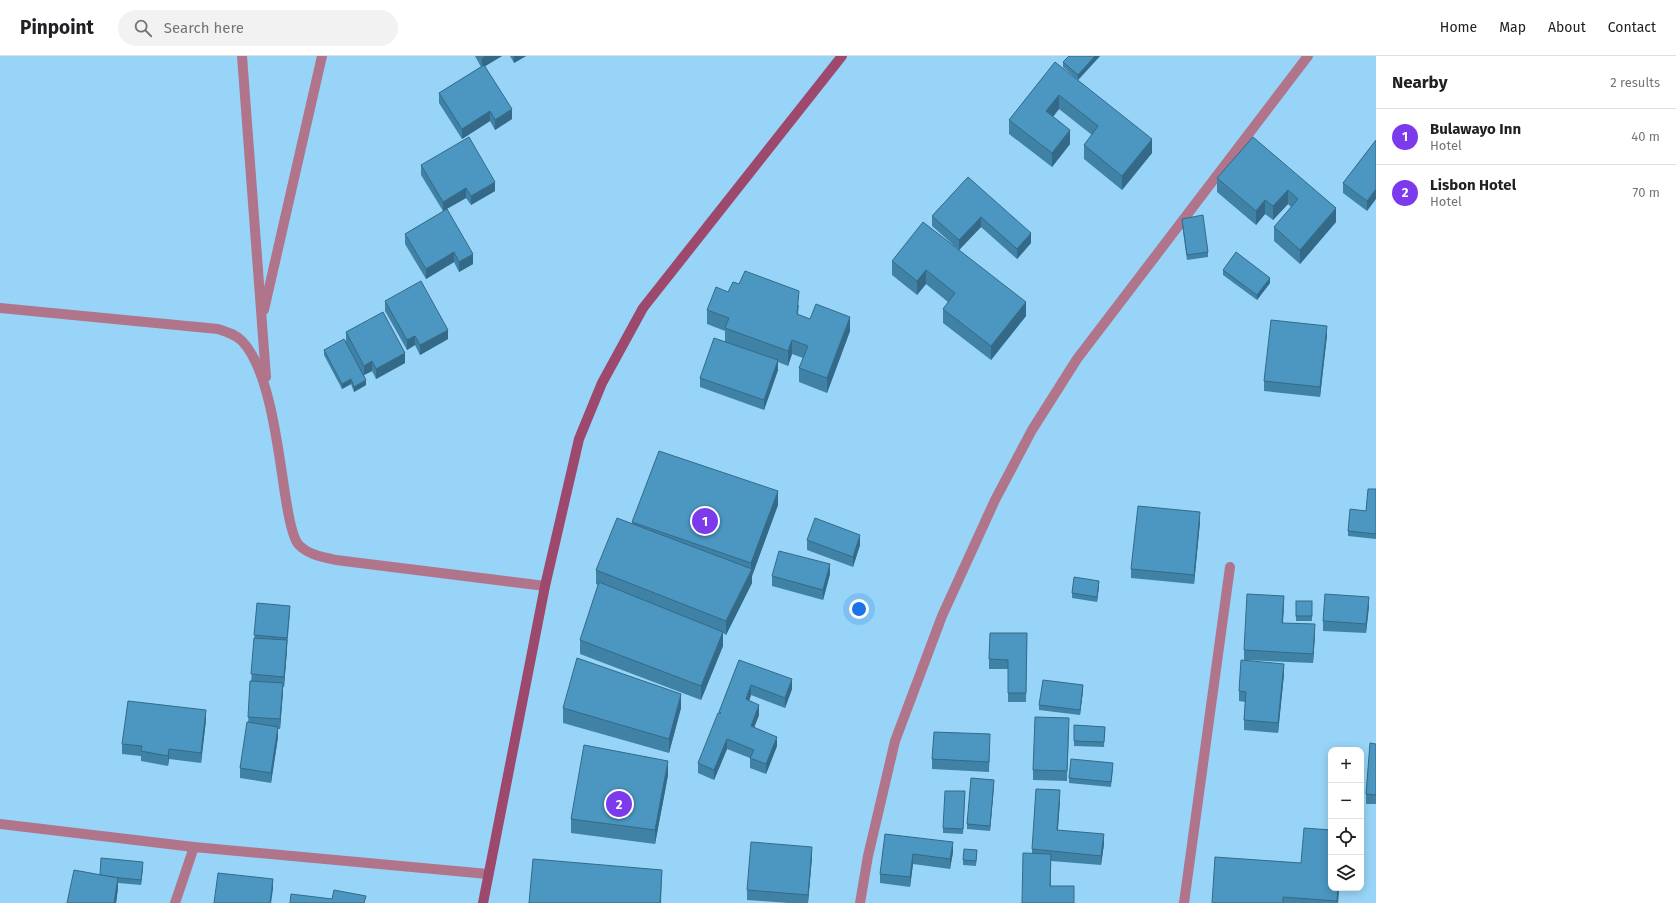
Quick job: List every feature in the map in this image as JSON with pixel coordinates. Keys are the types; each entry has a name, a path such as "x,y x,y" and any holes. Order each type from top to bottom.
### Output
{"main road":[{"path":"483,903 545,586 580,439 602,383 643,308 842,56"}],"street":[{"path":"242,56 267,393 290,521 298,543 312,554 336,560 545,586"},
{"path":"262,320 322,56"},
{"path":"860,903 868,856 895,741 942,616 995,500 1032,430 1077,359 1308,56"},
{"path":"0,308 218,329 234,334 242,341 258,366 267,393"},
{"path":"1184,903 1230,567"},
{"path":"0,824 194,846 488,874"},
{"path":"175,903 194,846"}],"building":[{"path":"1069,56 1095,56 1078,75 1063,62"},
{"path":"1055,62 1152,139 1122,176 1084,145 1098,126 1059,95 1046,111 1070,130 1052,153 1009,120"},
{"path":"484,65 512,109 495,120 490,111 462,129 439,93"},
{"path":"469,137 495,182 471,196 466,188 443,202 421,165"},
{"path":"1253,137 1336,208 1300,250 1274,227 1298,199 1288,190 1273,206 1265,200 1256,211 1217,178"},
{"path":"1376,140 1376,189 1367,201 1343,183"},
{"path":"968,177 1031,233 1017,249 981,217 959,240 932,216"},
{"path":"447,209 473,254 459,262 454,252 426,269 405,234"},
{"path":"1203,215 1208,252 1187,255 1182,219"},
{"path":"923,222 1026,302 991,346 943,309 955,293 926,270 917,281 892,261"},
{"path":"1236,252 1270,278 1257,295 1223,270"},
{"path":"745,271 799,291 797,314 810,319 816,304 850,317 827,378 799,368 808,346 792,340 788,351 725,328 729,318 707,310 716,287 728,292 733,282 739,284"},
{"path":"421,281 448,330 420,345 415,336 407,340 385,301"},
{"path":"383,312 405,353 376,369 372,361 364,366 346,332"},
{"path":"1271,320 1327,326 1320,387 1264,381"},
{"path":"714,338 778,360 764,400 700,378"},
{"path":"344,339 366,380 354,387 351,379 342,384 324,350"},
{"path":"659,451 778,491 751,563 632,522"},
{"path":"1368,489 1376,489 1376,534 1348,531 1350,509 1366,511"},
{"path":"1138,506 1200,512 1194,575 1131,569"},
{"path":"617,518 752,569 726,621 596,570"},
{"path":"815,518 860,535 853,557 807,540"},
{"path":"779,551 830,564 823,590 772,576"},
{"path":"1074,577 1099,581 1097,597 1072,593"},
{"path":"599,582 723,632 701,686 580,640"},
{"path":"1247,594 1284,596 1282,623 1315,624 1313,654 1244,650"},
{"path":"1325,594 1369,597 1366,624 1323,621"},
{"path":"1296,601 1312,601 1312,616 1296,616"},
{"path":"257,603 290,606 287,638 254,635"},
{"path":"990,633 1027,633 1026,693 1008,693 1008,660 989,659"},
{"path":"254,638 287,640 284,677 251,674"},
{"path":"577,658 681,694 669,739 563,708"},
{"path":"739,660 792,679 785,698 751,685 746,699 759,705 751,726 777,737 766,764 750,758 754,750 727,739 714,770 698,763 718,713 721,713 719,712"},
{"path":"1241,660 1284,664 1278,723 1244,720 1246,692 1239,691"},
{"path":"1043,680 1083,685 1080,710 1039,705"},
{"path":"250,681 283,683 280,719 248,717"},
{"path":"128,701 206,710 201,753 169,749 168,756 141,751 142,746 122,744"},
{"path":"1035,717 1069,718 1067,771 1033,770"},
{"path":"247,722 278,727 271,773 240,768"},
{"path":"1074,725 1105,727 1104,742 1074,741"},
{"path":"934,732 990,734 989,762 932,759"},
{"path":"1370,743 1376,744 1376,795 1366,794"},
{"path":"584,745 668,761 655,830 571,819"},
{"path":"1071,759 1113,763 1111,782 1069,778"},
{"path":"971,778 994,780 990,826 967,824"},
{"path":"1036,789 1060,790 1057,830 1104,834 1101,856 1032,849"},
{"path":"945,791 965,791 963,829 943,828"},
{"path":"1304,828 1328,830 1328,891 1338,891 1337,901 1283,897 1283,903 1212,903 1215,857 1301,863"},
{"path":"885,834 953,842 950,859 913,854 910,877 880,874"},
{"path":"751,842 812,847 808,895 747,890"},
{"path":"964,849 977,850 976,861 963,860"},
{"path":"1023,853 1051,854 1050,886 1074,886 1074,903 1022,903"},
{"path":"101,858 143,862 141,880 100,875"},
{"path":"533,859 662,870 660,903 529,903"},
{"path":"74,870 118,878 114,903 67,903"},
{"path":"218,873 273,879 270,903 214,903"},
{"path":"334,890 366,896 364,903 290,903 291,894 332,899"}],"place":[{"name":"Bulawayo Inn","path":"705,521"},
{"name":"Lisbon Hotel","path":"619,804"}]}
